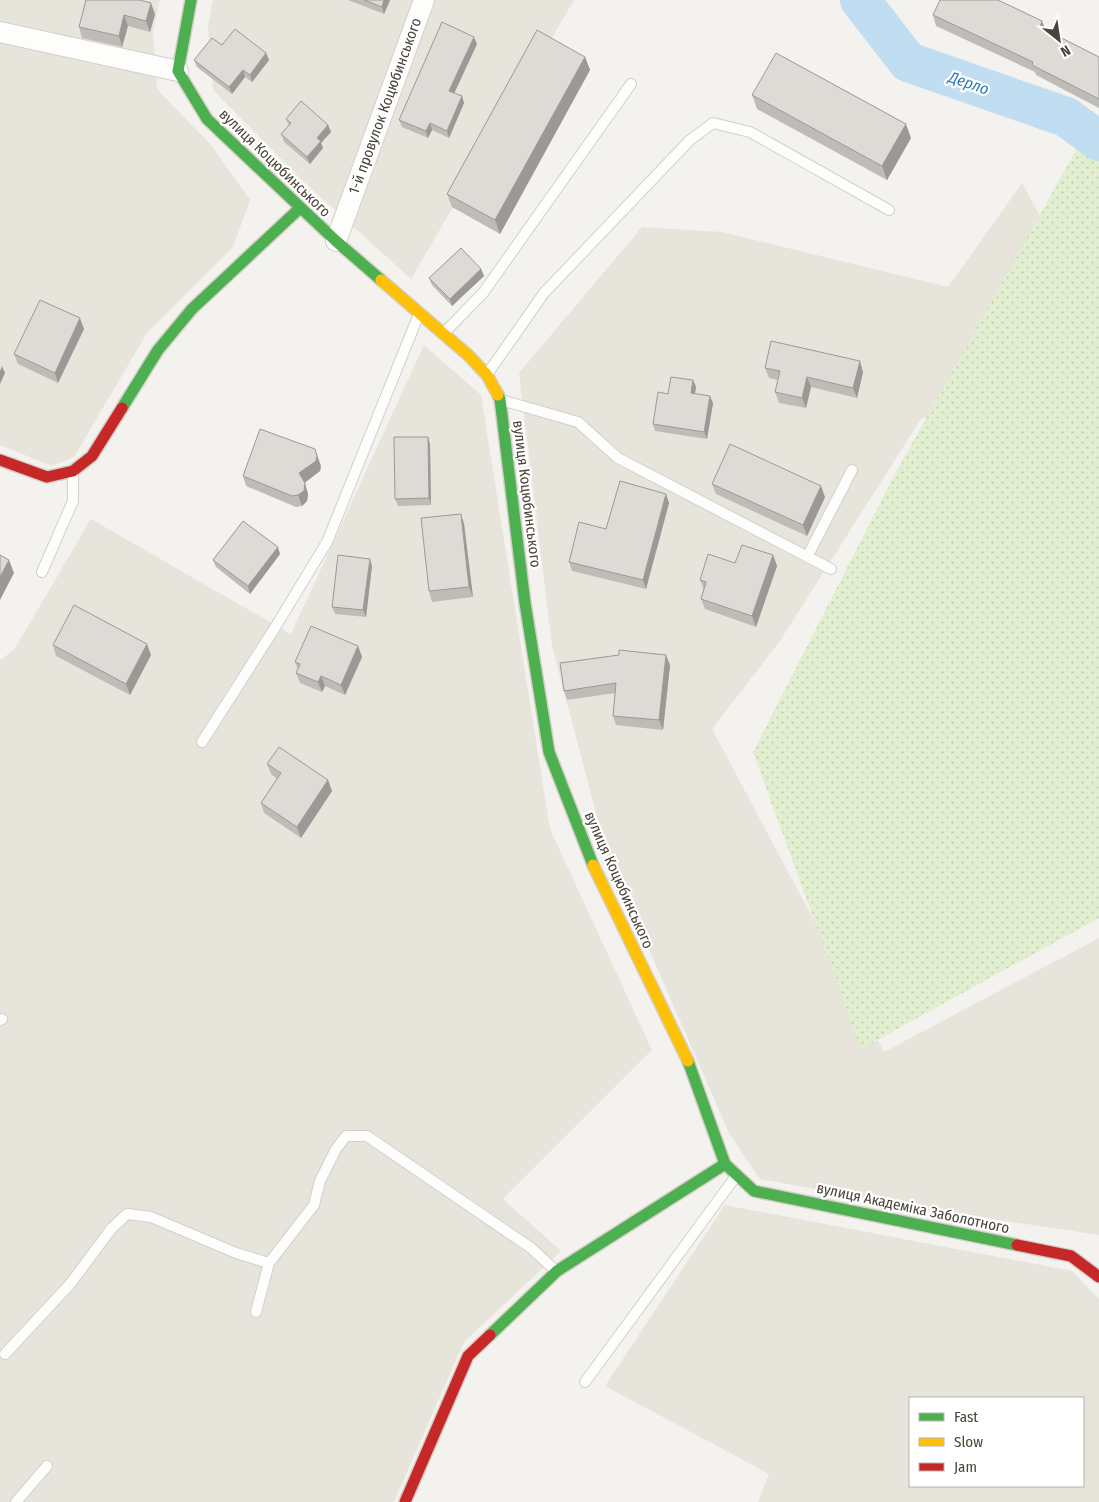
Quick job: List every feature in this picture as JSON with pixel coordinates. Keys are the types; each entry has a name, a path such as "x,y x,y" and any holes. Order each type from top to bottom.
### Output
{"street":[{"path":"0,32 178,71 191,0"},
{"name":"1-й провулок Коцюбинського","path":"336,241 424,0"},
{"name":"вулиця Коцюбинського","path":"178,71 207,119 336,241 468,355 487,375 500,399 525,603 549,752 590,859 693,1072 725,1164"},
{"path":"0,460 47,477 73,471 92,456 158,350 192,309 300,208"},
{"path":"405,1502 468,1356 557,1271 725,1164"},
{"name":"вулиця Академіка Заболотного","path":"725,1164 754,1191 1071,1256 1099,1277"}],"lane":[{"path":"443,334 483,293 631,84"},
{"path":"487,375 544,292 690,140 713,123 750,132 889,210"},
{"path":"202,742 327,542 419,313"},
{"name":"вулиця Коцюбинського","path":"500,399 578,422 618,458 831,570"},
{"path":"807,557 852,470"},
{"path":"42,572 73,501 73,471"},
{"path":"256,1312 269,1263 314,1205 320,1181 336,1149 346,1136 367,1136 531,1248 557,1271"},
{"path":"585,1382 736,1175"},
{"path":"5,1354 71,1283 111,1228 127,1214 151,1217 236,1253 269,1263"},
{"path":"16,1502 47,1466"}],"shaded area":[{"path":"0,0 160,0 153,32 157,89 210,144 250,200 233,247 147,333 74,457 52,466 0,445"},
{"path":"213,0 574,0 411,279 301,179 213,90 208,26"},
{"path":"1022,183 1099,324 1099,351 921,419 780,641 712,729 884,1052 1099,938 1099,1235 918,1208 760,1179 729,1133 606,851 552,646 519,373 642,227 722,232 948,287"},
{"path":"424,345 481,395 550,829 652,1050 503,1199 561,1251 464,1342 394,1502 0,1502 0,660 14,650 91,519 291,634"},
{"path":"725,1205 1072,1271 1099,1299 1099,1502 758,1502 769,1474 605,1386"}],"green space":[{"path":"1085,134 1099,140 1099,918 861,1049 753,752 896,472"}],"building":[{"path":"86,0 139,0 151,3 146,21 124,15 119,36 79,27"},
{"path":"364,0 384,0 382,7"},
{"path":"940,0 998,0 1042,21 1040,27 1099,57 1099,99 1032,65 1033,62 933,15"},
{"path":"442,22 474,37 449,91 462,96 447,131 430,123 426,131 399,120"},
{"path":"235,29 266,53 250,75 243,70 229,87 194,60 212,38 222,45"},
{"path":"537,30 585,57 495,220 447,194"},
{"path":"776,53 906,124 882,166 752,95"},
{"path":"301,101 328,125 317,138 321,141 307,157 281,134 291,123 286,119"},
{"path":"461,248 481,269 450,299 429,278"},
{"path":"40,300 80,318 55,373 14,354"},
{"path":"771,341 860,361 853,388 807,377 802,398 775,392 780,371 765,368"},
{"path":"671,377 693,380 691,393 710,396 704,432 653,424 658,392 668,394"},
{"path":"260,429 315,449 316,461 299,473 305,483 304,491 298,495 292,496 243,476"},
{"path":"394,437 428,437 429,498 395,499"},
{"path":"730,444 821,486 803,525 712,484"},
{"path":"620,481 666,494 643,580 569,562 579,522 606,529"},
{"path":"461,514 469,587 429,591 421,518"},
{"path":"243,521 278,547 248,586 213,560"},
{"path":"742,545 773,555 752,616 701,599 706,582 700,580 708,554 735,563"},
{"path":"0,555 9,560 0,577"},
{"path":"338,555 370,559 363,610 332,607"},
{"path":"74,605 147,644 126,684 53,645"},
{"path":"311,626 358,646 341,685 321,676 318,682 296,673 300,664 295,662"},
{"path":"619,650 666,655 659,720 613,716 616,683 564,691 560,663 619,655"},
{"path":"279,747 328,780 297,827 261,803 281,773 267,764"}],"waterway":[{"name":"Дерло","path":"860,0 908,62 1066,117 1099,141"}],"traffic: fast":[{"path":"191,0 178,71 207,119 336,241 381,280"},
{"path":"122,408 158,350 192,309 300,208"},
{"path":"498,395 525,603 549,752 593,865"},
{"path":"688,1061 725,1164 754,1191 1017,1245"},
{"path":"490,1335 557,1271 725,1164"}],"traffic: slow":[{"path":"381,280 468,355 487,375 498,395"},
{"path":"593,865 688,1061"}],"traffic: jam":[{"path":"0,460 47,477 73,471 92,456 122,408"},
{"path":"1017,1245 1071,1256 1099,1277"},
{"path":"405,1502 468,1356 490,1335"}]}
